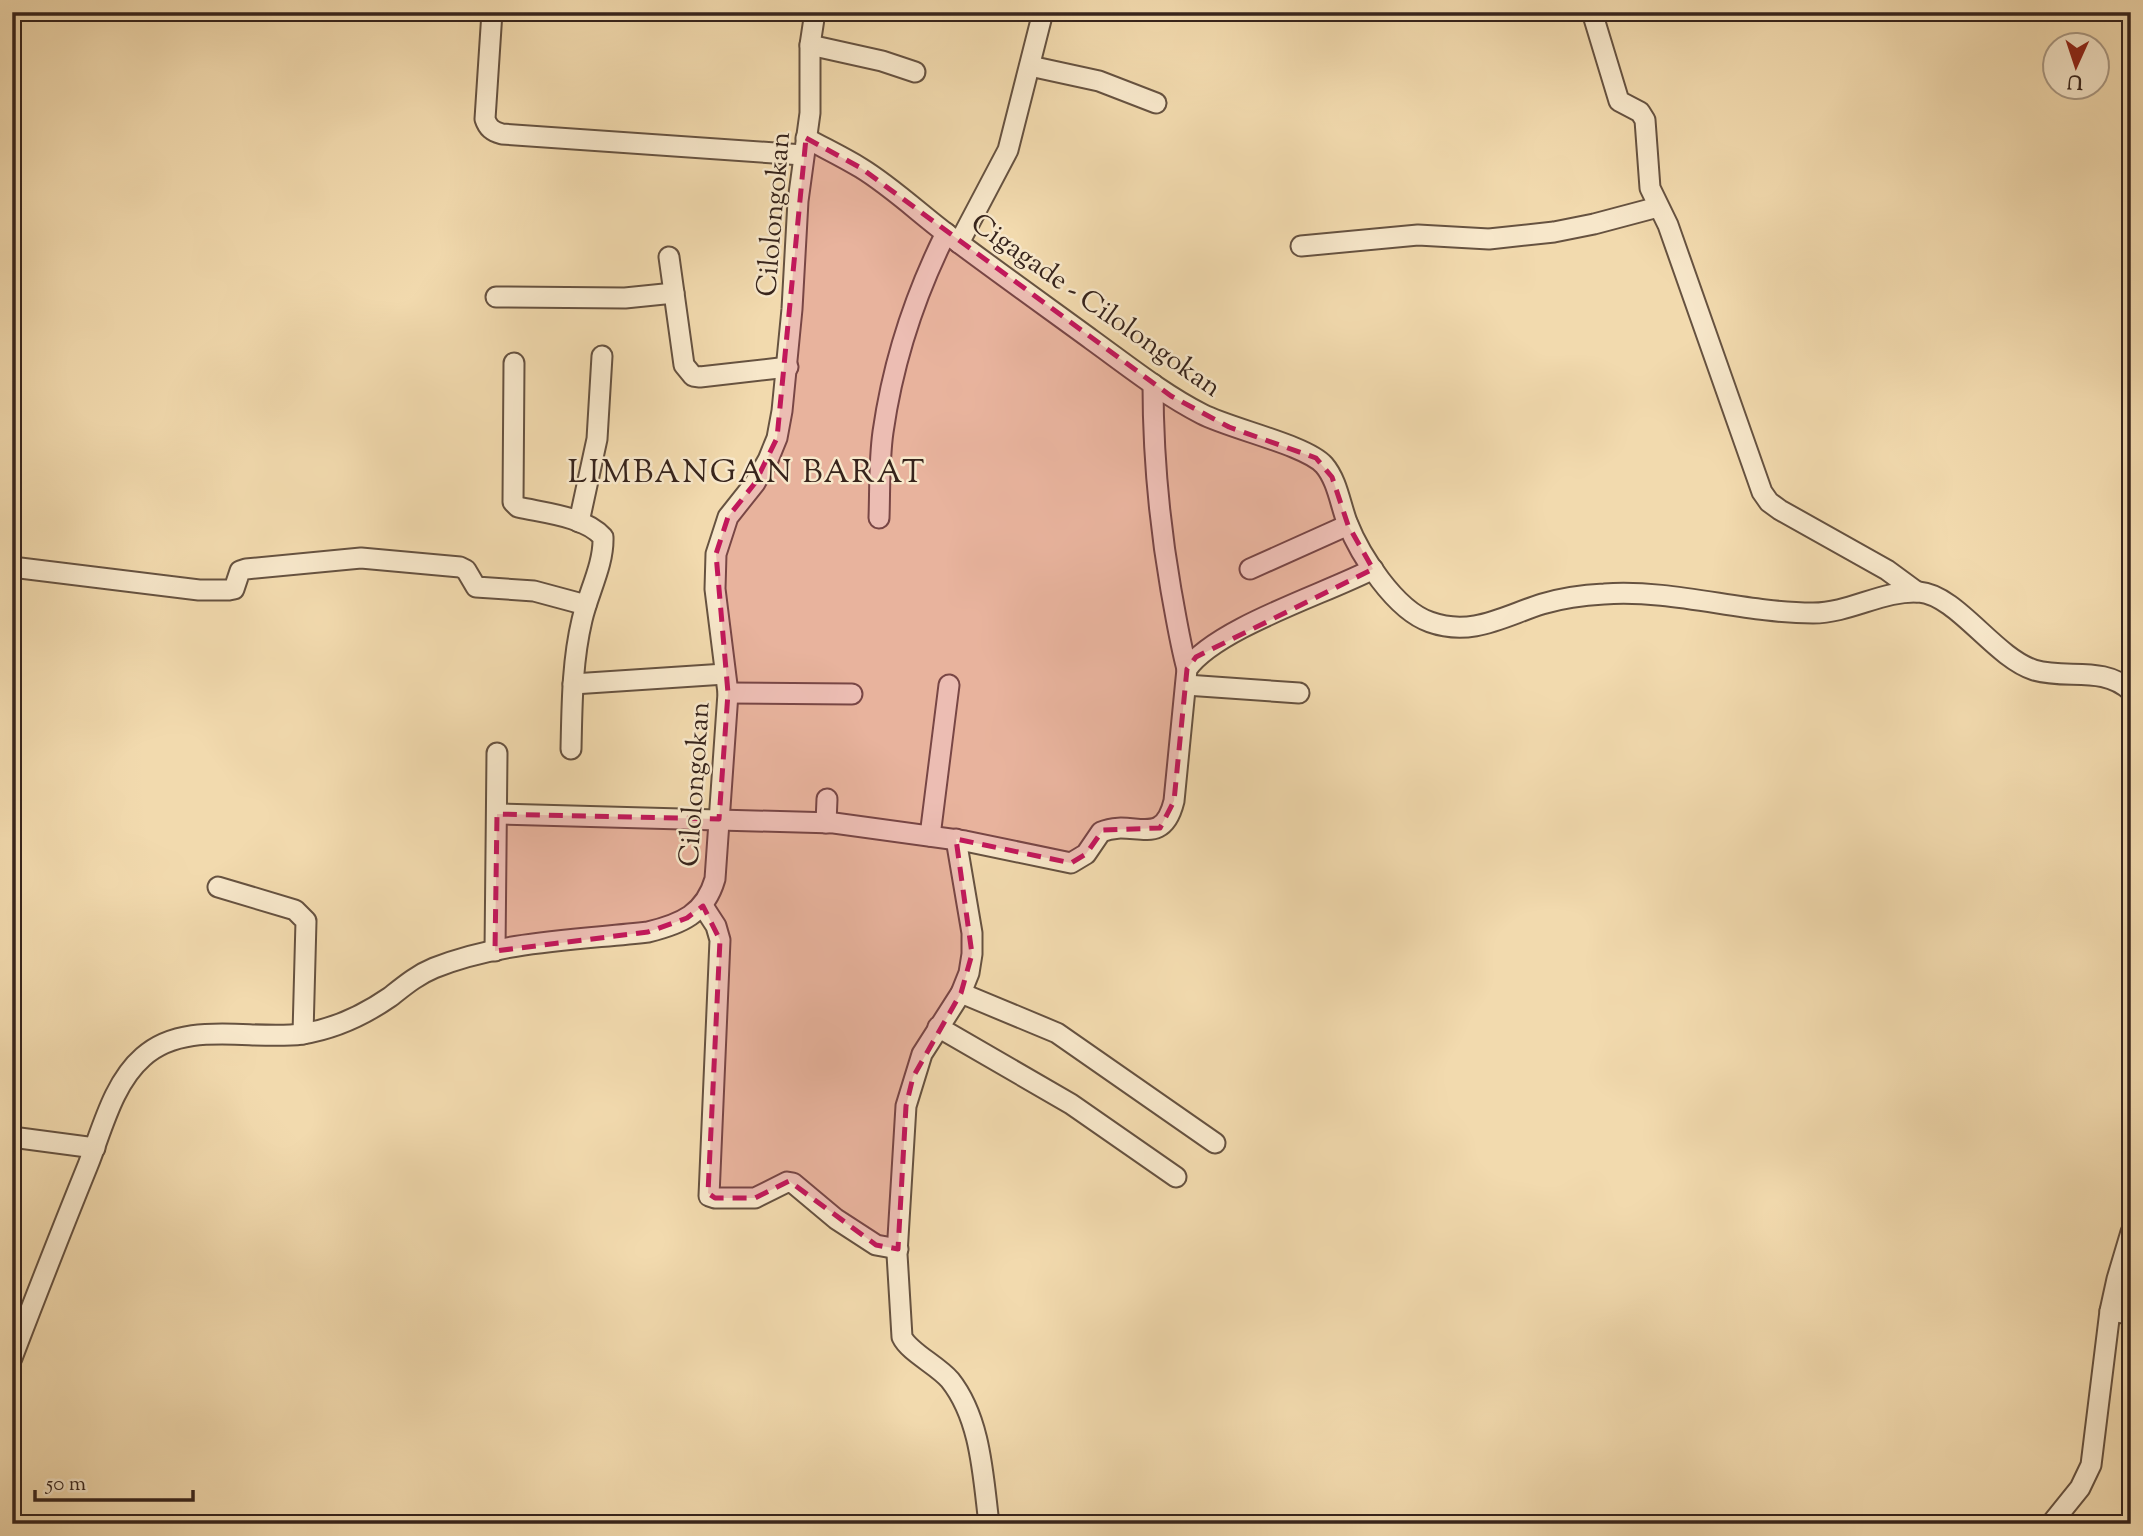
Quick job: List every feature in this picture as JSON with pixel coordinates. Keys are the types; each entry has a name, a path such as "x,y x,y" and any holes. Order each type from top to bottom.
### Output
{"street":[{"path":"492,12 485,118 487,126 493,131 502,134 805,147"},
{"name":"Cilolongokan","path":"12,1358 105,1120 132,1068 144,1055 188,1036 303,1034 355,1018 430,970 449,962 520,947 648,932 669,927 687,918 708,899 715,879 726,684 715,589 716,554 728,517 755,483 777,438 788,367 798,201 810,113 810,45 815,12"},
{"path":"879,519 883,434 898,360 923,279 953,238 1008,150 1043,12"},
{"path":"1592,12 1619,101 1640,112 1645,120 1649,180 1658,207 1668,225 1762,492 1769,502 1886,570 1917,592 1933,595 1941,600 2000,649 2032,669 2105,676 2118,680 2131,691"},
{"path":"810,45 882,61 915,72"},
{"path":"1030,66 1099,81 1156,103"},
{"name":"Cigagade - Cilolongokan","path":"805,147 861,168 1153,384 1200,413 1229,427 1304,451 1316,458 1332,477 1348,525 1373,569 1395,597 1416,615 1430,622 1472,627 1498,622 1542,604 1606,593 1693,598 1784,611 1820,613 1845,610 1898,594 1917,592"},
{"path":"1301,246 1418,235 1489,239 1554,232 1658,207"},
{"path":"669,257 684,365 693,376 788,367"},
{"path":"496,297 625,298 674,293"},
{"path":"579,522 597,439 602,356"},
{"path":"514,363 513,502 518,507 579,522 603,537 602,554 581,622 573,684 570,749"},
{"path":"496,814 825,823 956,839 1071,863 1086,854 1097,836 1106,830 1160,828 1167,821 1174,801 1187,677 1160,527 1153,443 1153,384"},
{"path":"1250,569 1348,525"},
{"path":"12,567 199,590 229,590 234,589 240,571 246,569 334,559 371,558 460,566 466,570 476,587 534,591 586,605"},
{"path":"1187,677 1196,657 1241,630 1373,569"},
{"path":"1187,677 1299,693"},
{"path":"573,684 726,684 852,694"},
{"path":"930,836 949,685"},
{"path":"495,951 497,753"},
{"path":"825,823 827,799"},
{"path":"956,839 972,933 972,954 969,973 961,993 922,1054 906,1106 897,1252 902,1338 910,1348 940,1368 963,1400 979,1452 989,1524"},
{"path":"218,887 295,910 306,921 303,1034"},
{"path":"703,906 716,926 720,940 709,1196 755,1199 786,1182 793,1183 836,1219 876,1245 897,1252"},
{"path":"961,993 1066,1038 1214,1143"},
{"path":"938,1027 1071,1104 1176,1177"},
{"path":"12,1137 95,1148"},
{"path":"2050,1524 2080,1488 2091,1465 2110,1311 2131,1232"},
{"path":"2110,1311 2131,1314"}],"highlighted area":[{"path":"806,138 861,168 1171,396 1229,427 1316,458 1332,477 1348,525 1373,569 1196,657 1187,669 1174,801 1160,828 1103,830 1086,854 1071,863 956,839 972,954 961,993 913,1077 906,1106 898,1249 876,1245 789,1181 755,1198 715,1198 708,1193 720,940 703,906 687,918 648,932 495,951 497,814 719,819 728,693 716,554 728,517 755,483 777,438"}],"district":[{"name":"LIMBANGAN BARAT","path":"747,471"}]}
